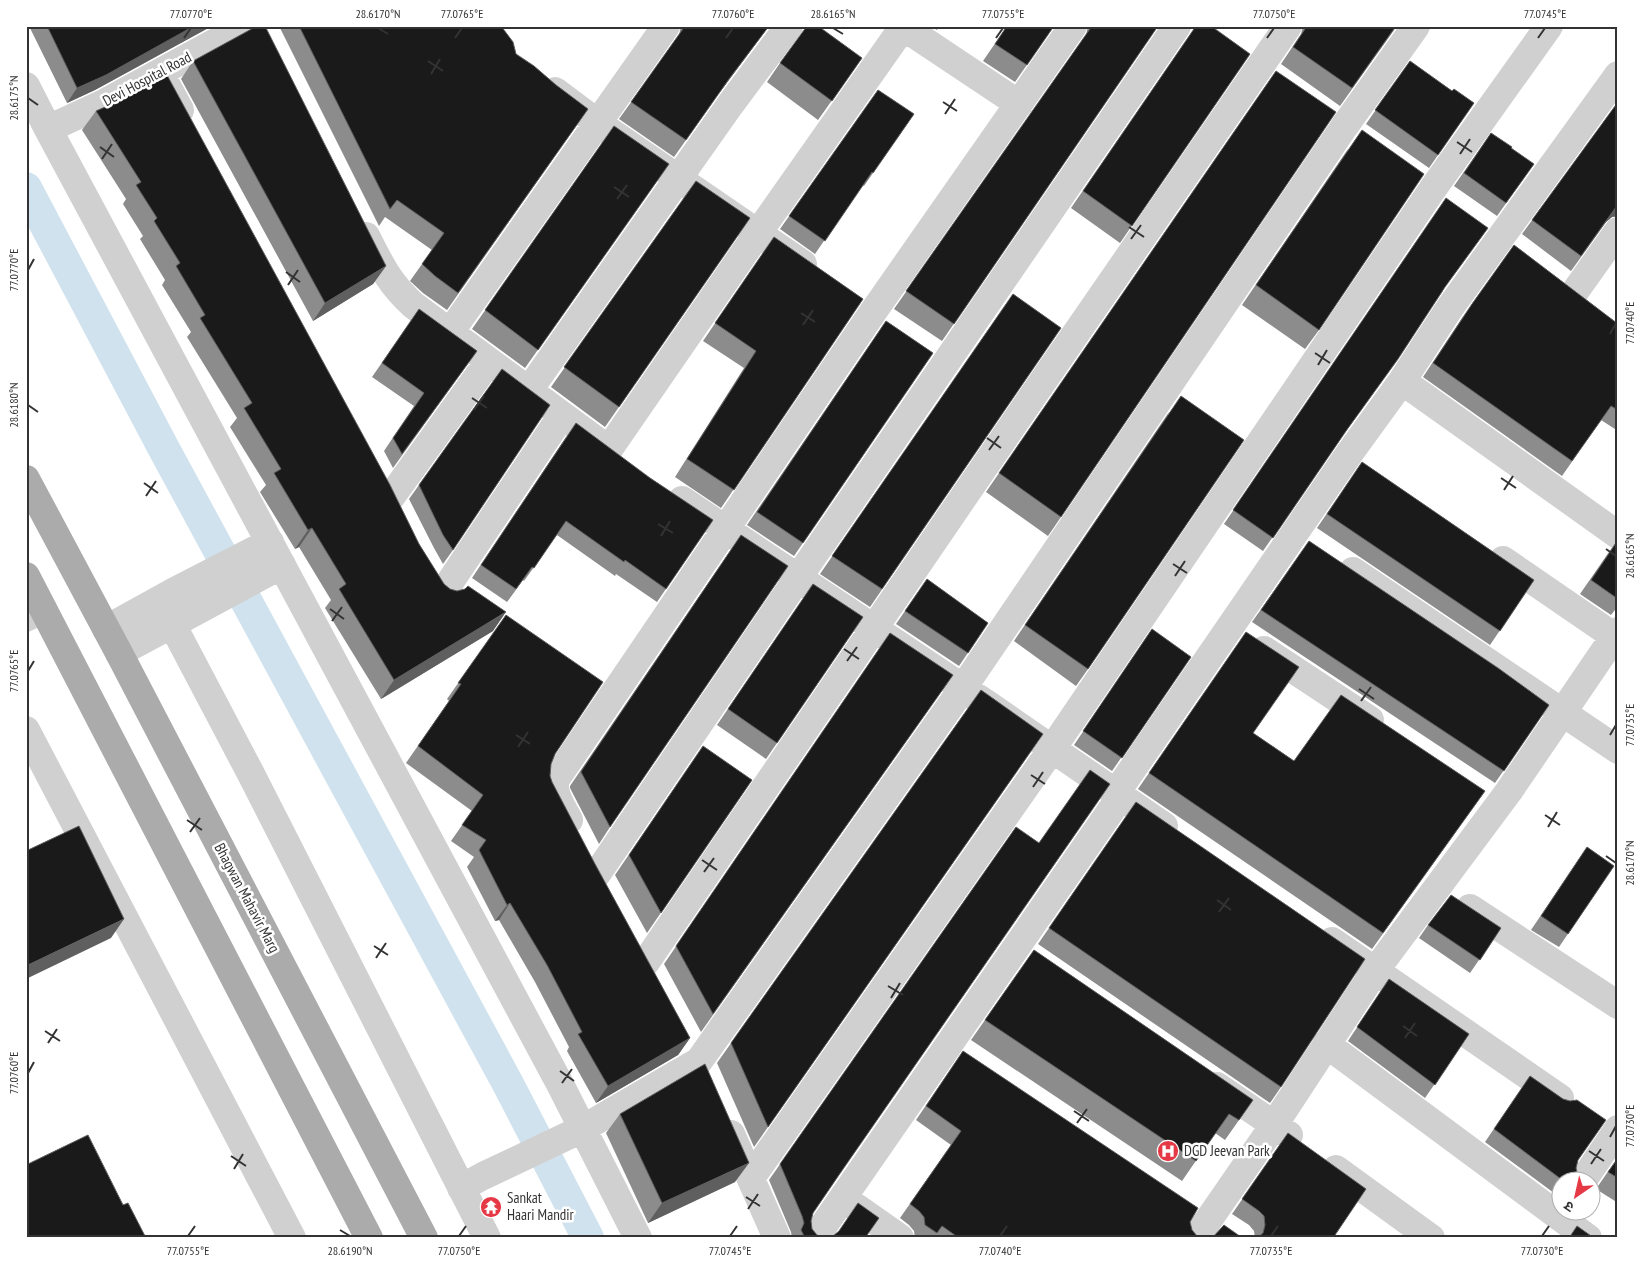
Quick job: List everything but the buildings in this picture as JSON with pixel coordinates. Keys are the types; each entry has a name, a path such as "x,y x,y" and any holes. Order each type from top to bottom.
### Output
{"main road":[{"name":"Bhagwan Mahavir Marg","path":"26,479 119,653 424,1238"},
{"path":"26,576 35,614 370,1238"}],"street":[{"path":"451,331 666,26"},
{"path":"529,390 730,105 789,26"},
{"path":"610,898 554,792 556,779 604,690 726,530 873,312 1073,26"},
{"path":"597,874 798,578 938,357 1177,26"},
{"path":"646,962 874,629 1249,59 1288,26"},
{"path":"472,1182 703,1070 963,688 1352,133 1416,26"},
{"path":"751,1178 1052,749 1432,190 1549,26"},
{"path":"354,211 384,272 397,290 413,305 451,331 619,457 758,233 903,27 1019,104"},
{"name":"Devi Hospital Road","path":"48,129 102,104 160,73 257,29"},
{"path":"1249,59 1282,83"},
{"path":"160,73 193,134"},
{"path":"534,73 598,124 824,278"},
{"path":"815,1238 949,1044 1024,954 1119,795 1230,627 1304,538 1357,460 1402,381 1449,309 1618,76"},
{"path":"26,86 265,559 561,1086 573,1134 638,1238"},
{"path":"1321,111 1352,133"},
{"path":"1408,173 1455,206"},
{"path":"1478,222 1523,254"},
{"path":"1574,293 1618,231"},
{"path":"1552,276 1596,310"},
{"path":"391,497 489,361"},
{"path":"1402,381 1618,535"},
{"path":"448,583 562,415"},
{"path":"377,471 404,522"},
{"path":"665,489 963,688 1184,840"},
{"path":"1233,1232 1200,1220 1274,1125 1375,971 1499,805 1617,635 1486,548"},
{"path":"106,629 173,592 265,559"},
{"path":"119,653 180,620 265,559"},
{"path":"1336,559 1618,750"},
{"path":"180,620 251,774 472,1182 486,1238"},
{"path":"1230,627 1393,735"},
{"path":"26,730 292,1238"},
{"path":"1474,789 1499,805"},
{"path":"1438,887 1618,1004"},
{"path":"1312,928 1562,1099"},
{"path":"633,938 659,987"},
{"path":"686,1037 703,1070"},
{"path":"949,1044 974,1060"},
{"path":"1326,1044 1552,1208"},
{"path":"1193,1070 1274,1125 1431,1238"},
{"path":"723,1116 777,1238"},
{"path":"1589,1172 1618,1128"},
{"path":"843,1197 900,1238"},
{"path":"1569,1222 1588,1238"}],"waterway":[{"path":"26,188 164,449 508,1084 588,1238"}],"place":[{"name":"DGD Jeevan Park","path":"1168,1151"},
{"name":"Sankat Haari Mandir","path":"491,1207"}]}
